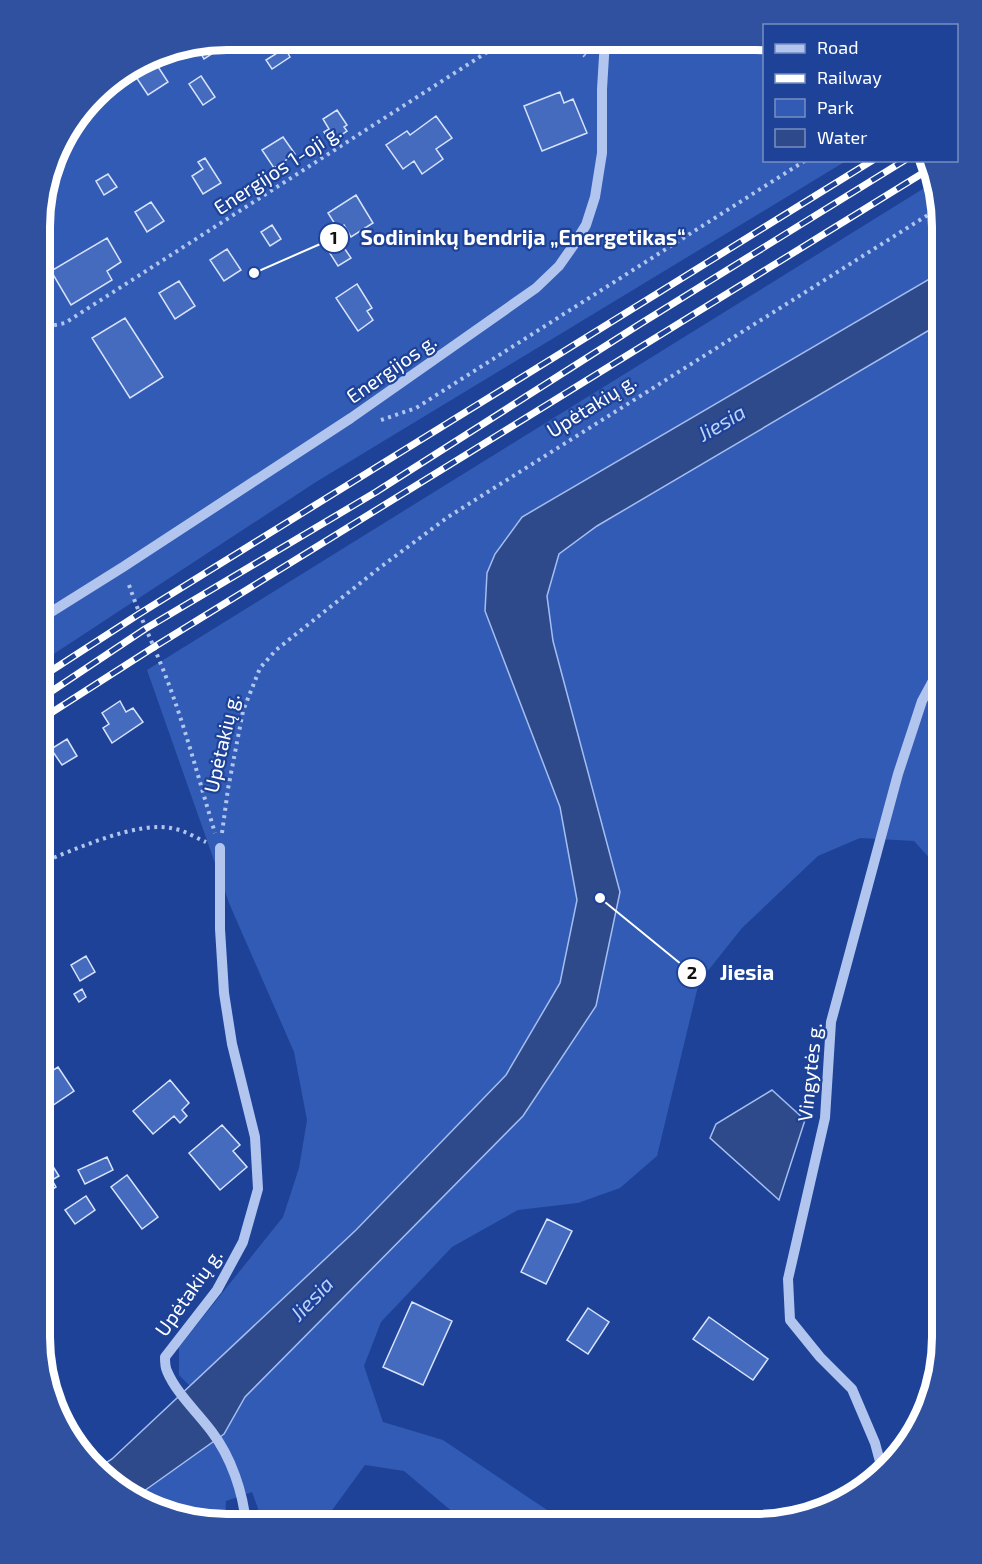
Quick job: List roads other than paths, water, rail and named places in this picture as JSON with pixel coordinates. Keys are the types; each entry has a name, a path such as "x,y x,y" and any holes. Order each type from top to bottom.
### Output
{"street":[{"name":"Energijos g.","path":"50,613 351,418 536,288 559,266 586,225 595,197 602,153 604,50"},
{"name":"Vingytės g.","path":"880,1463 875,1443 852,1389 820,1357 790,1320 788,1280 825,1118 831,1022 898,774 922,701 932,682"},
{"name":"Upėtakių g.","path":"220,848 220,928 224,993 232,1044 255,1137 258,1189 243,1242 217,1290 165,1357 166,1370 175,1385 214,1433 230,1461 244,1514"}],"water":[{"path":"932,277 932,328 597,526 559,554 547,596 553,641 620,892 596,1006 523,1116 245,1397 224,1434 142,1493 103,1465 112,1459 356,1230 506,1075 560,983 577,900 560,807 485,611 487,573 495,554 522,517"},
{"path":"772,1090 805,1120 779,1200 710,1138 716,1124"}],"railway":[{"path":"50,672 139,614 870,162"},
{"path":"50,692 145,629 376,492 640,324 902,162"},
{"path":"50,714 154,647 924,173"}],"place":[{"name":"Sodininkų bendrija „Energetikas“","path":"254,273"},
{"name":"Jiesia","path":"600,898"}]}
